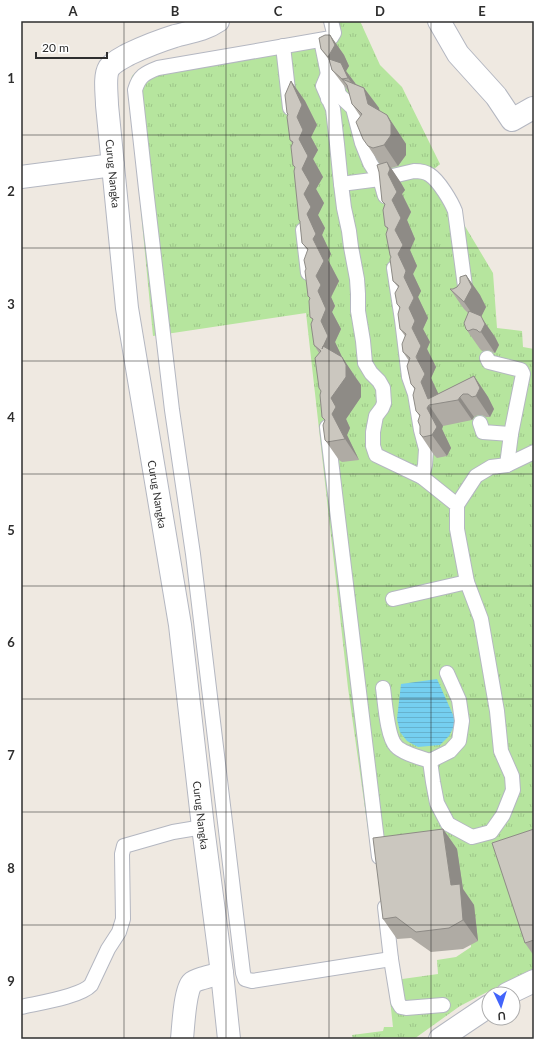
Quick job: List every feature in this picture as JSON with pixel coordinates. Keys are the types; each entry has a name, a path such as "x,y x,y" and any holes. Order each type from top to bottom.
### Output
{"street":[{"name":"Curug Nangka","path":"218,21 206,28 157,42 114,63 109,68 107,80 107,105 127,308 180,625 203,827 222,973 228,1039"},
{"path":"439,21 458,54 496,96 512,120 533,108 534,110"},
{"path":"21,177 113,165"},
{"path":"182,1039 188,988 192,983 222,973"},
{"path":"521,987 534,981"},
{"path":"440,1039 481,1011"}],"lane":[{"path":"331,21 334,33 331,38 158,68 139,79 135,90 172,410 192,554 242,973 245,979 252,981 391,959"},
{"path":"321,40 328,74 323,86 334,97 352,108 362,143 370,163 380,179 385,193 386,206"},
{"path":"283,46 292,124"},
{"path":"334,97 333,109 338,144 341,184 349,231 350,247 357,279 358,311 365,363 383,388 384,403 376,416 373,432 373,446 376,455 422,477 457,505"},
{"path":"341,184 380,179 414,171 429,174 434,178 455,211 466,301"},
{"path":"302,218 310,288"},
{"path":"393,257 409,377 415,394 426,449 425,465 422,477"},
{"path":"487,358 490,362 519,369 523,374 511,434 507,465"},
{"path":"325,415 381,873"},
{"path":"480,423 483,432 511,434"},
{"path":"430,761 437,803 448,824 472,837 491,832 503,815 513,790 512,776 501,751 497,711 480,619 467,582 457,529 457,505 476,476 491,467 507,465 534,452"},
{"path":"393,599 467,582"},
{"path":"383,688 389,732 395,746 430,761 450,751 459,742 462,721 459,700 447,674"},
{"path":"21,1007 70,996 88,989 91,985 108,949 119,932 124,919 122,854 124,846 173,832 203,827"},
{"path":"384,896 391,959 400,1007 406,1008 443,1005"}],"green space":[{"path":"332,21 360,21 380,65 402,87 440,164 432,171 493,273 497,328 522,331 523,347 534,349 534,968 499,986 481,986 481,995 460,1006 414,1039 353,1039 352,1035 383,1031 384,1027 393,1027 388,981 438,974 437,960 456,957 471,947 468,908 371,851 348,688 306,313 153,336 129,88 132,76 136,72 220,54 333,36"}],"water":[{"path":"437,679 454,717 454,726 449,736 440,745 418,747 407,741 400,732 397,719 401,684"}],"building":[{"path":"325,35 330,35 335,45 328,57 321,49 319,38"},
{"path":"329,59 341,63 348,78 342,79 332,70"},
{"path":"342,79 364,88 368,104 387,115 391,123 391,135 384,145 373,148 368,146 363,139 356,122 362,114 352,104 347,85"},
{"path":"291,81 302,105 297,117 303,130 299,139 308,156 302,169 310,183 304,194 311,207 307,214 316,234 313,239 324,261 316,276 321,285 318,291 326,309 321,321 328,336 323,346 342,357 346,365 346,377 331,398 336,407 332,414 345,439 327,442 325,440 323,425 325,420 322,417 321,391 319,388 315,358 321,351 314,345 311,324 313,319 310,317 310,298 308,296 304,260 308,249 302,243 294,171 295,167 293,165 291,147 293,142 290,140 287,117 288,114 285,95"},
{"path":"387,162 390,169 388,174 397,192 392,200 401,218 395,230 403,245 398,254 406,271 404,277 414,298 409,308 415,321 412,328 421,346 416,357 425,374 421,382 428,399 474,376 480,388 476,396 472,397 468,394 463,394 458,400 429,405 427,408 437,427 432,435 423,437 420,434 420,426 418,421 420,415 416,411 413,395 415,388 411,384 407,366 410,358 403,352 402,344 406,334 400,329 398,314 400,307 397,304 395,293 399,286 393,281 391,257 386,234 388,228 385,226 383,210 385,204 382,201 377,165"},
{"path":"466,275 472,287 464,302 450,289 457,287 460,283 460,277"},
{"path":"469,311 481,316 485,324 481,332 473,329 468,331 466,329 464,323"},
{"path":"443,829 451,885 460,884 463,920 449,928 416,932 396,917 383,919 373,838"},
{"path":"534,829 534,940 525,943 492,843"}]}
